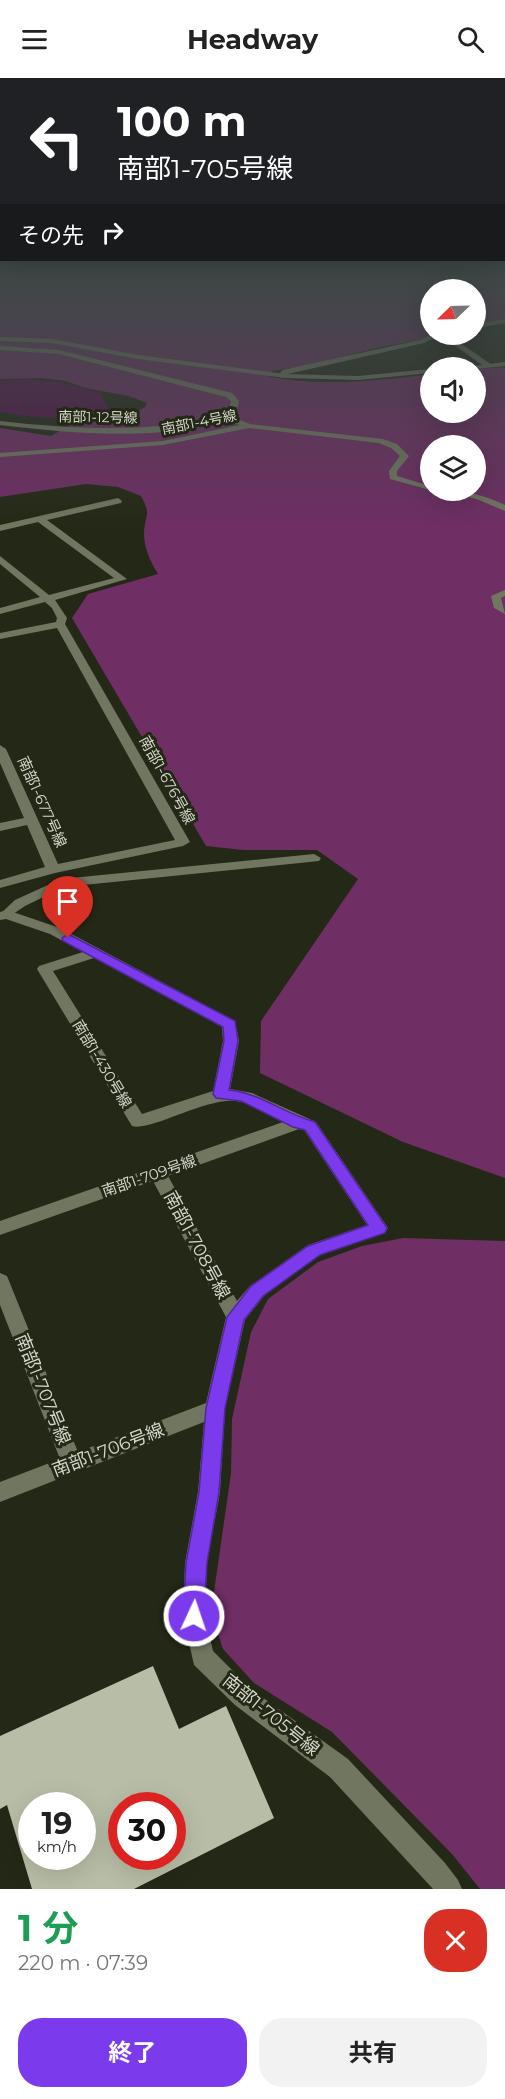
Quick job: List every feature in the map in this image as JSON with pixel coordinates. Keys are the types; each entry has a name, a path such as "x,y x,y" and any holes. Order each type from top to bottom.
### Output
{"street":[{"path":"89,360 229,395 235,401 231,419 249,426"},
{"path":"157,360 282,376 358,378 420,372"},
{"path":"282,376 285,372 342,360"},
{"path":"481,360 489,365"},
{"path":"486,365 505,364"},
{"name":"南部1-12号線","path":"0,423 87,432 175,430 231,419"},
{"name":"南部1-4号線","path":"0,455 163,443 249,426 380,441 394,446 405,456 393,471 393,477 420,486"},
{"path":"486,500 505,508"},
{"path":"0,528 118,501"},
{"path":"0,611 122,579 40,519"},
{"path":"0,559 56,606 62,618 60,624 0,636"},
{"path":"505,592 496,596 498,606 505,611"},
{"name":"南部1-676号線","path":"0,884 53,869 183,842 60,624"},
{"name":"南部1-677号線","path":"0,749 53,869"},
{"path":"0,827 31,820"},
{"path":"3,915 20,903 61,883 314,858"},
{"path":"3,915 55,931 230,1025 231,1041 221,1094"},
{"name":"南部1-430号線","path":"94,953 44,969 138,1122 221,1094"},
{"name":"南部1-705号線","path":"221,1094 244,1096 298,1123 310,1126 379,1228 314,1250 257,1291 236,1317 215,1408 209,1492 196,1563 194,1616 202,1657 243,1697 339,1768 436,1872 449,1889"},
{"name":"南部1-709号線","path":"0,1228 298,1123"},
{"name":"南部1-708号線","path":"158,1173 236,1317"},
{"name":"南部1-707号線","path":"0,1281 72,1464"},
{"name":"南部1-706号線","path":"0,1492 215,1408"}],"shaded area":[{"path":"0,360 332,360 273,371 267,376 327,382 369,381 420,375 420,423 486,423 486,368 505,367 505,1178 403,1142 260,1073 261,1021 358,879 317,850 243,850 206,846 72,618 88,594 158,574 145,544 147,511 141,496 118,487 86,484 0,497 0,428 51,436 71,424 134,413 145,407 147,403 129,396 85,388 66,381 41,378 0,379"},
{"path":"25,379 60,382 100,393 112,414 84,418 56,418 0,412 0,381"},
{"path":"403,1238 505,1241 505,1889 480,1889 452,1854 332,1732 254,1683 223,1649 211,1613 231,1473 232,1419 251,1332 268,1299 318,1262 362,1246"}],"building":[{"path":"153,1666 179,1729 226,1706 274,1818 186,1863 186,1792 108,1792 108,1870 171,1870 134,1889 32,1889 26,1870 96,1870 96,1792 18,1792 18,1842 7,1805 0,1809 0,1736"}],"route":[{"path":"68,938 230,1025 231,1041 221,1094 244,1096 298,1123 310,1126 379,1228 314,1250 257,1291 236,1317 215,1408 209,1492 196,1563 194,1616"}]}
